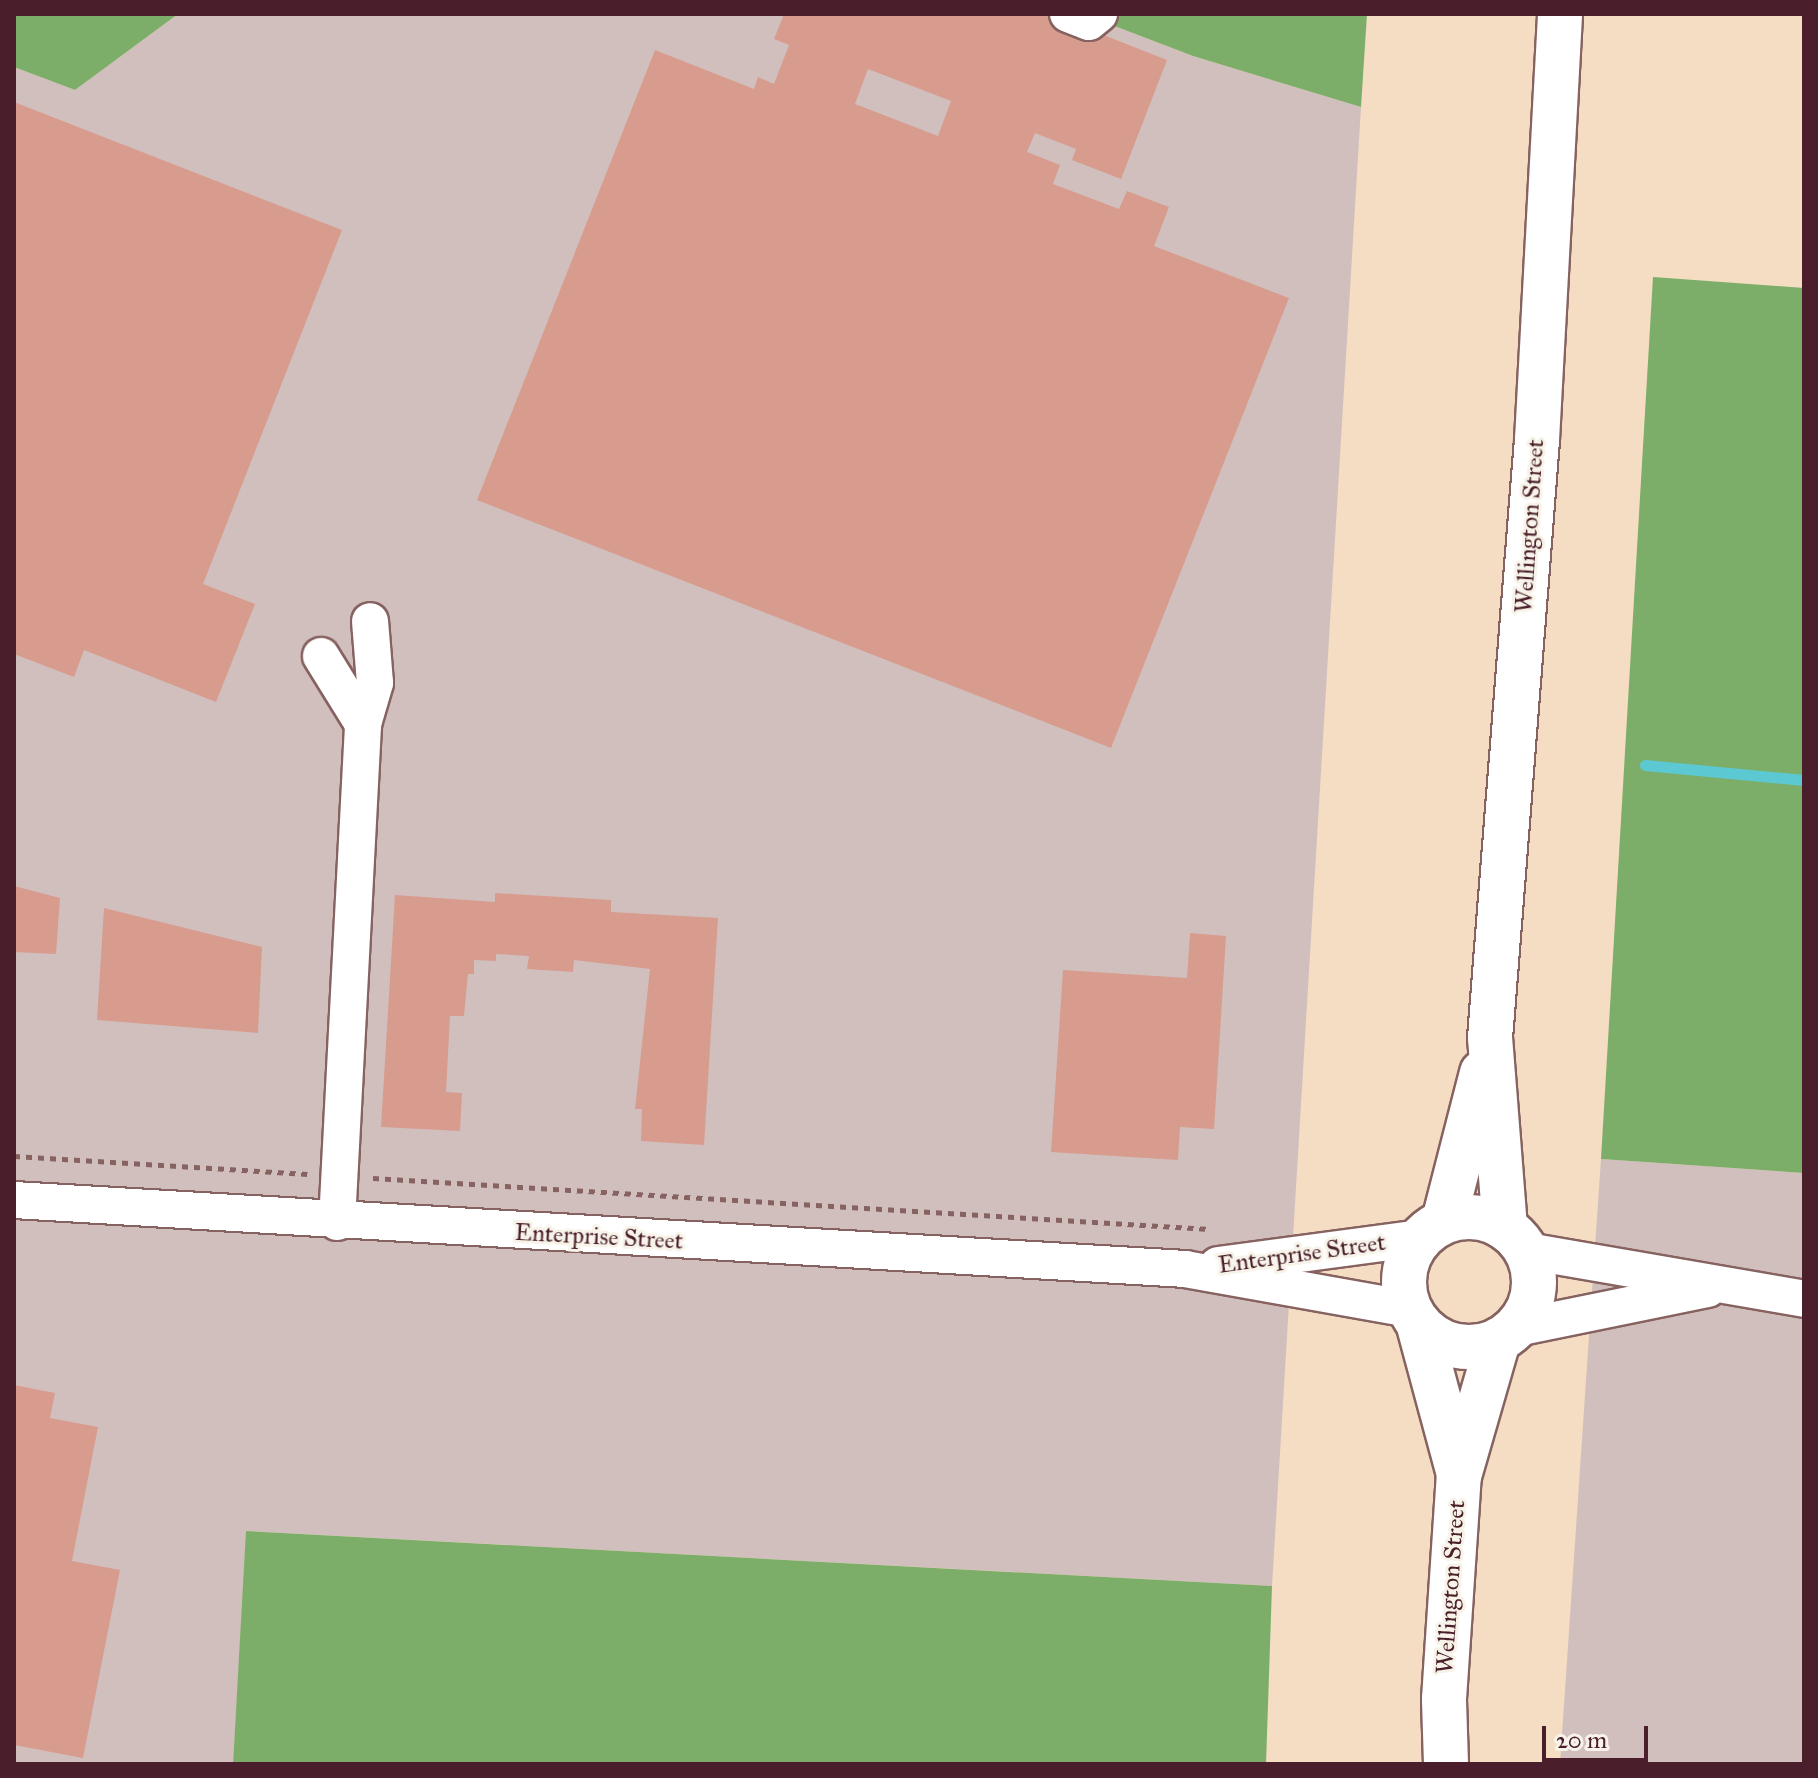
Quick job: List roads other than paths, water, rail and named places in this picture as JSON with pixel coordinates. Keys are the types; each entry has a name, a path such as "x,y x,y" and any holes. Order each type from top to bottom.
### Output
{"main road":[{"name":"Wellington Street","path":"1516,1240 1490,1038 1537,440 1560,14"},
{"name":"Wellington Street","path":"1432,1230 1490,1038"},
{"path":"1465,1217 1516,1240 1534,1292 1507,1335 1456,1347 1414,1317 1403,1272 1432,1230 1465,1217"},
{"name":"Wellington Street","path":"1414,1317 1459,1476"},
{"name":"Wellington Street","path":"1446,1764 1444,1699 1459,1476 1507,1335"},
{"name":"Wellington Street","path":"1427,1764 1444,1699"}],"street":[{"path":"1068,14 1089,22 1099,14"},
{"path":"337,1222 363,724 375,683 370,621"},
{"path":"321,656 363,724"},
{"name":"Enterprise Street","path":"14,1200 337,1222 1185,1269 1414,1317"},
{"name":"Enterprise Street","path":"1185,1269 1432,1230"},
{"path":"1516,1240 1804,1299"},
{"path":"1507,1335 1729,1285"}],"waterway":[{"path":"1645,765 1804,780"}]}
